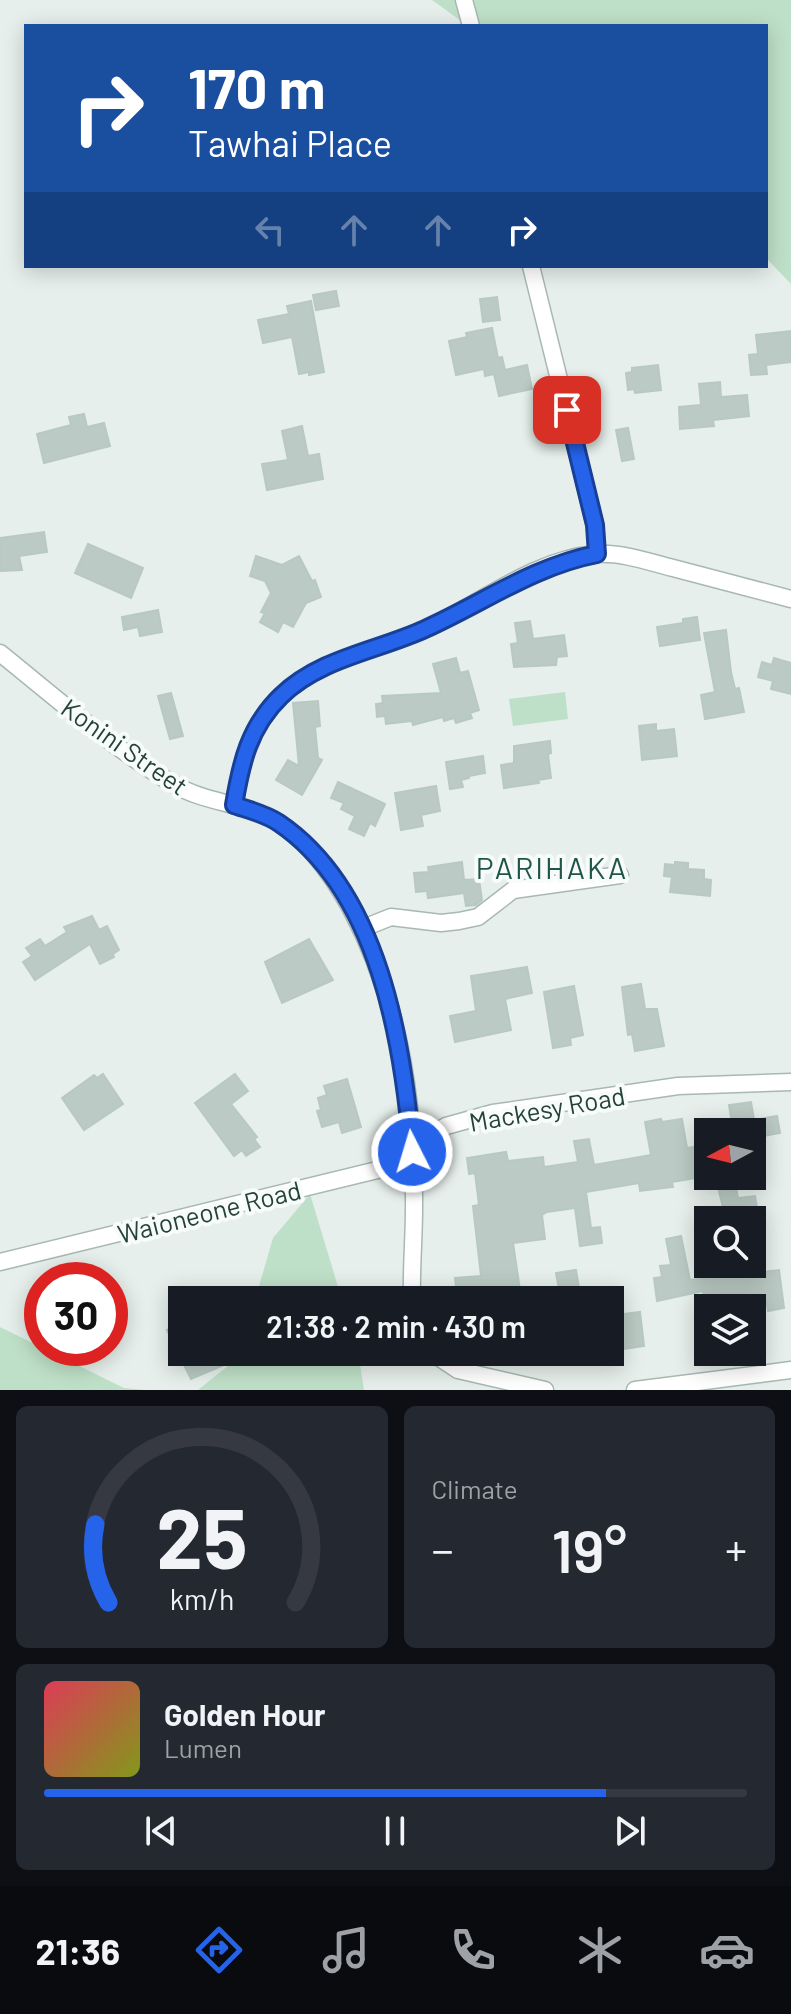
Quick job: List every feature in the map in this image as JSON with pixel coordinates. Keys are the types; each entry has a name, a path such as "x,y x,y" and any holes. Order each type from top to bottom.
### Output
{"street":[{"path":"464,0 470,24"},
{"path":"531,268 595,525 597,554"},
{"path":"234,805 244,753 261,721 280,697 297,683 321,668 423,630 540,570 597,554 628,557 791,599"},
{"name":"Konini Street","path":"0,653 173,784 192,794 234,805 279,823 313,854 340,890 361,929 387,993 400,1044 412,1152"},
{"path":"361,929 391,917 441,923 459,921 478,917 513,890 620,875"},
{"name":"Mackesy Road","path":"412,1152 426,1137 446,1126 493,1113 678,1086 791,1082"},
{"path":"412,1152 412,1286"},
{"name":"Waioneone Road","path":"0,1262 402,1164 412,1152"},
{"path":"452,1366 545,1390"},
{"path":"635,1390 791,1370"}],"green space":[{"path":"432,0 791,0 791,284 768,260 768,24 465,24"},
{"path":"565,692 568,719 513,726 509,699"},
{"path":"310,1194 338,1286 259,1286 273,1238"},
{"path":"0,1327 24,1339 24,1366 79,1366 124,1388 146,1390 0,1390"},
{"path":"228,1366 360,1366 364,1390 198,1390"}],"building":[{"path":"336,291 339,306 316,310 313,295"},
{"path":"497,297 500,320 483,322 480,299"},
{"path":"311,301 324,372 309,375 309,372 299,374 292,337 263,343 258,320 289,314 287,306"},
{"path":"492,328 498,358 502,357 505,370 527,365 532,389 499,396 494,374 485,376 484,369 456,375 449,341 467,337 466,333"},
{"path":"791,331 791,362 766,365 767,374 751,375 749,355 758,354 756,335"},
{"path":"658,365 661,390 635,393 634,389 628,390 626,373 632,372 632,368"},
{"path":"720,382 721,397 747,395 749,416 713,420 714,426 680,429 679,407 701,405 699,384"},
{"path":"84,414 87,427 104,423 110,446 44,463 37,434 71,425 69,417"},
{"path":"302,426 308,456 319,454 323,479 267,490 262,464 288,460 282,431"},
{"path":"628,428 634,459 622,461 616,430"},
{"path":"44,532 47,552 19,556 22,570 0,571 0,538"},
{"path":"88,544 143,568 131,598 75,573"},
{"path":"256,556 282,565 299,556 312,581 315,580 321,597 306,603 293,627 283,622 278,632 260,622 265,613 261,612 271,593 265,581 250,576"},
{"path":"158,610 162,632 140,636 138,627 124,630 122,617"},
{"path":"697,617 700,640 660,646 657,627 683,623 683,619"},
{"path":"530,621 533,639 564,635 567,656 557,657 556,665 514,667 511,644 518,643 515,623"},
{"path":"726,630 731,672 735,689 739,688 744,712 705,719 701,695 715,692 704,633"},
{"path":"456,658 460,673 468,671 479,710 470,713 472,718 456,723 454,718 444,721 443,717 413,725 412,721 386,724 385,716 377,717 376,704 383,703 382,696 441,693 433,664"},
{"path":"774,658 791,663 791,694 771,689 773,681 758,677 762,662 772,665"},
{"path":"171,693 183,736 170,739 158,696"},
{"path":"318,701 320,726 315,727 318,758 322,760 302,795 276,780 288,760 299,766 293,703"},
{"path":"656,724 656,731 674,729 677,756 642,760 639,726"},
{"path":"550,741 551,778 504,788 501,765 514,763 514,746"},
{"path":"483,756 485,773 469,776 461,780 463,787 450,789 446,762"},
{"path":"338,782 385,804 375,826 370,823 364,836 349,829 355,816 341,809 344,803 331,798"},
{"path":"436,786 440,811 421,815 423,826 401,830 395,793"},
{"path":"462,862 464,880 479,879 482,900 476,905 466,906 464,893 428,898 427,891 416,892 414,873 429,872 428,867"},
{"path":"675,862 688,863 688,869 704,870 704,879 711,880 710,896 670,892 672,877 664,876 665,864 675,865"},
{"path":"92,916 99,930 107,926 119,950 113,954 114,957 100,964 90,944 35,980 23,962 32,956 26,948 40,939 45,946 67,932 64,927"},
{"path":"309,939 333,980 282,1003 265,962"},
{"path":"527,967 532,993 505,999 511,1030 455,1042 450,1016 476,1011 471,976"},
{"path":"641,984 645,1009 657,1009 664,1046 635,1051 632,1034 628,1035 622,987"},
{"path":"574,986 583,1035 570,1038 571,1045 553,1048 544,992"},
{"path":"103,1074 123,1104 84,1130 62,1098 94,1075 97,1078"},
{"path":"235,1074 248,1091 231,1104 257,1137 254,1139 260,1147 246,1156 242,1150 234,1156 195,1103"},
{"path":"347,1079 361,1127 342,1133 339,1122 322,1127 317,1111 321,1110 318,1098 327,1095 324,1086"},
{"path":"751,1102 754,1118 731,1118 729,1105"},
{"path":"777,1116 780,1133 766,1136 766,1118"},
{"path":"682,1119 687,1148 694,1147 694,1178 672,1182 673,1187 640,1191 639,1183 586,1192 591,1228 600,1227 602,1243 580,1246 575,1208 547,1212 542,1215 545,1239 513,1243 519,1286 456,1286 455,1278 481,1276 473,1206 479,1205 475,1173 469,1174 467,1158 506,1152 508,1161 543,1157 544,1167 578,1162 574,1141 589,1139 594,1165 651,1155 645,1122"},
{"path":"736,1190 738,1198 755,1196 757,1206 723,1206 719,1191"},
{"path":"681,1236 690,1280 766,1278 766,1272 779,1270 784,1308 768,1311 766,1294 704,1294 703,1291 657,1301 654,1278 662,1277 660,1266 671,1265 666,1239"},
{"path":"576,1270 579,1286 558,1286 556,1273"},
{"path":"640,1312 644,1346 624,1349 624,1314"},
{"path":"185,1366 222,1366 191,1379"}],"district":[{"name":"PARIHAKA","path":"552,867"}],"route":[{"path":"412,1152 400,1044 387,993 371,949 340,890 313,854 279,823 234,805 238,774 244,753 261,721 280,697 321,668 423,630 540,570 597,554 595,525 567,410"}]}
